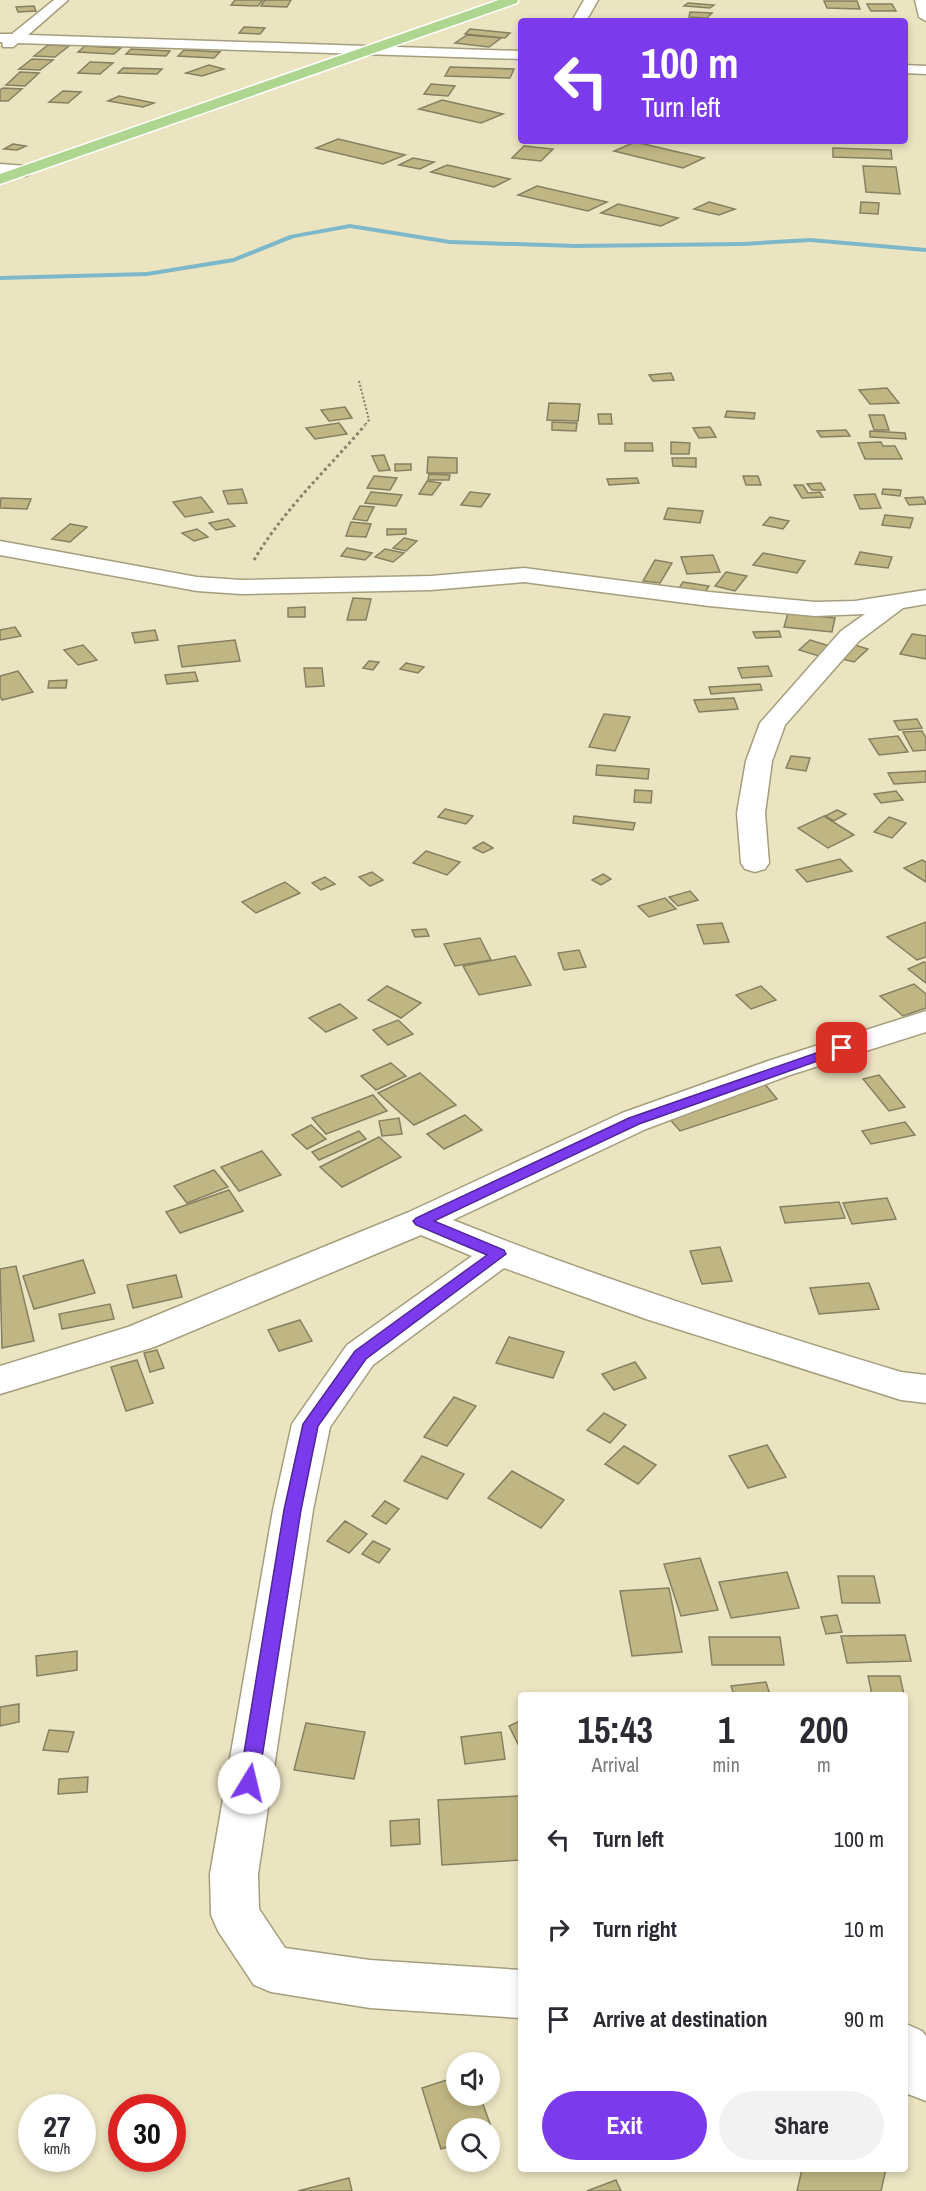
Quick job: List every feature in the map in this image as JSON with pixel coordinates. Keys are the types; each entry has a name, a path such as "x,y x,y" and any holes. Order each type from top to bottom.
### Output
{"highway":[{"path":"0,178 26,171 512,0"}],"street":[{"path":"0,50 7,38 62,0"},
{"path":"581,18 591,0"},
{"path":"922,0 926,17"},
{"path":"7,38 518,55"},
{"path":"908,69 926,70"},
{"path":"0,169 26,171"},
{"path":"0,548 197,584 240,587 431,583 524,574 782,607 855,608 926,597"},
{"path":"755,863 751,813 759,761 773,723 850,636 898,601"},
{"path":"0,1380 141,1337 421,1221 634,1121 779,1068 926,1021"},
{"path":"421,1221 499,1254 720,1331 901,1386 926,1389"},
{"path":"499,1254 360,1355 311,1424 293,1510 234,1874 235,1915 271,1969 370,1984 518,1994"},
{"path":"908,2053 926,2076"}],"path":[{"path":"240,587 259,550 285,511 317,475 346,449 369,420 359,381"}],"building":[{"path":"235,0 263,0 258,6 231,5"},
{"path":"265,0 291,0 287,7 261,6"},
{"path":"824,1 857,1 860,9 827,8"},
{"path":"688,3 714,5 710,8 684,6"},
{"path":"867,4 892,4 896,11 871,11"},
{"path":"34,6 36,11 18,12 16,7"},
{"path":"690,12 712,13 707,18 689,17"},
{"path":"244,27 265,28 260,34 239,33"},
{"path":"470,29 510,33 505,38 465,34"},
{"path":"467,35 501,38 489,47 455,43"},
{"path":"48,45 69,46 55,57 34,56"},
{"path":"85,46 121,48 114,54 78,52"},
{"path":"131,49 170,51 166,56 126,54"},
{"path":"184,50 220,52 214,58 178,56"},
{"path":"32,59 53,60 40,70 19,69"},
{"path":"90,62 113,63 100,74 78,73"},
{"path":"209,65 224,69 202,76 186,73"},
{"path":"450,67 514,69 510,78 445,76"},
{"path":"123,68 162,69 157,74 118,73"},
{"path":"20,72 39,73 25,86 6,85"},
{"path":"431,84 455,86 448,96 424,94"},
{"path":"3,88 22,89 8,101 0,101 0,90"},
{"path":"63,91 81,92 68,103 49,102"},
{"path":"119,96 154,103 143,107 108,101"},
{"path":"442,100 503,114 481,123 419,109"},
{"path":"338,139 405,155 383,164 316,148"},
{"path":"13,144 26,146 17,150 4,149"},
{"path":"630,144 644,144 704,158 683,168 614,151"},
{"path":"524,146 553,149 541,161 512,158"},
{"path":"833,148 891,150 892,159 833,157"},
{"path":"413,158 434,162 420,169 399,165"},
{"path":"447,165 510,179 494,187 431,172"},
{"path":"863,166 896,167 900,194 866,192"},
{"path":"537,186 607,202 588,211 518,195"},
{"path":"709,202 735,209 719,215 694,209"},
{"path":"861,202 879,203 878,214 860,213"},
{"path":"618,204 678,218 661,226 601,213"},
{"path":"671,373 674,380 653,381 649,375"},
{"path":"887,388 899,403 870,404 859,390"},
{"path":"549,403 580,404 578,421 547,420"},
{"path":"345,407 352,418 329,421 321,410"},
{"path":"727,411 755,413 754,419 725,417"},
{"path":"598,414 611,414 612,424 599,424"},
{"path":"869,415 884,415 889,430 874,430"},
{"path":"552,422 577,423 576,431 552,430"},
{"path":"339,423 347,434 315,439 306,428"},
{"path":"710,427 716,437 699,438 693,428"},
{"path":"846,430 850,436 821,437 817,431"},
{"path":"870,431 905,433 906,439 870,437"},
{"path":"671,442 690,443 689,454 671,454"},
{"path":"881,442 883,446 895,446 902,459 865,459 858,443"},
{"path":"625,443 652,443 653,451 625,451"},
{"path":"384,455 390,470 379,471 372,456"},
{"path":"428,457 457,458 457,473 427,473"},
{"path":"672,458 696,458 696,467 673,466"},
{"path":"395,464 411,464 411,470 395,471"},
{"path":"429,474 450,475 449,480 428,480"},
{"path":"374,476 397,478 390,490 367,488"},
{"path":"743,476 758,476 761,485 746,485"},
{"path":"637,478 639,483 609,485 607,479"},
{"path":"427,481 441,483 432,495 419,494"},
{"path":"821,483 825,490 812,490 807,484"},
{"path":"794,485 803,485 808,493 820,492 823,497 802,498"},
{"path":"242,489 247,503 228,504 223,491"},
{"path":"883,489 901,490 900,496 882,494"},
{"path":"371,492 402,495 396,506 365,503"},
{"path":"470,492 490,494 481,507 461,505"},
{"path":"875,494 881,508 860,509 854,495"},
{"path":"201,497 213,512 185,517 173,502"},
{"path":"923,497 926,504 909,505 905,498"},
{"path":"1,498 31,499 27,509 0,508"},
{"path":"360,506 374,507 367,521 353,519"},
{"path":"668,508 703,511 700,523 664,519"},
{"path":"885,515 913,518 910,528 882,525"},
{"path":"770,517 789,521 783,529 763,525"},
{"path":"228,519 235,526 216,530 209,523"},
{"path":"351,522 371,524 366,537 346,536"},
{"path":"70,524 87,527 70,542 52,539"},
{"path":"197,529 208,537 194,541 182,533"},
{"path":"387,529 406,529 406,534 387,535"},
{"path":"404,538 417,541 406,551 393,548"},
{"path":"347,548 372,553 365,560 341,556"},
{"path":"385,549 404,553 393,562 375,557"},
{"path":"860,552 892,557 888,568 855,564"},
{"path":"763,553 805,561 797,573 753,565"},
{"path":"713,555 720,572 687,574 681,557"},
{"path":"655,560 672,563 660,583 643,581"},
{"path":"726,572 747,576 735,591 715,586"},
{"path":"683,582 709,586 705,592 679,588"},
{"path":"353,598 371,599 366,620 347,620"},
{"path":"305,607 305,617 288,617 288,608"},
{"path":"788,613 835,618 832,632 784,627"},
{"path":"15,627 21,636 0,640 0,630"},
{"path":"155,630 158,640 135,643 132,633"},
{"path":"779,631 781,637 756,638 753,632"},
{"path":"912,634 926,636 926,659 900,654"},
{"path":"235,640 240,661 182,667 178,646"},
{"path":"810,640 833,647 822,657 799,650"},
{"path":"848,643 868,649 854,662 834,657"},
{"path":"83,645 97,660 78,665 64,650"},
{"path":"369,661 379,662 373,670 363,668"},
{"path":"406,663 424,667 418,673 400,669"},
{"path":"768,666 772,676 742,678 738,668"},
{"path":"304,668 322,668 324,686 306,687"},
{"path":"18,671 33,692 2,700 0,676"},
{"path":"195,672 198,681 167,684 165,675"},
{"path":"67,680 66,688 48,688 49,681"},
{"path":"760,684 762,690 711,694 709,687"},
{"path":"734,698 738,709 699,712 694,700"},
{"path":"604,714 630,717 615,751 589,747"},
{"path":"917,719 922,728 899,730 894,721"},
{"path":"922,731 926,738 926,750 913,751 903,732"},
{"path":"898,736 908,752 879,755 869,739"},
{"path":"791,756 810,758 806,771 786,768"},
{"path":"597,765 649,769 648,779 596,775"},
{"path":"926,771 926,782 894,784 888,773"},
{"path":"635,790 652,791 651,803 634,802"},
{"path":"896,791 903,800 881,803 874,794"},
{"path":"445,809 473,816 466,824 438,817"},
{"path":"837,810 846,814 834,821 825,816"},
{"path":"574,816 635,823 633,830 573,823"},
{"path":"824,816 854,835 828,848 798,828"},
{"path":"889,817 906,823 892,838 874,832"},
{"path":"483,842 493,848 483,853 473,848"},
{"path":"426,851 460,862 447,875 413,863"},
{"path":"840,859 852,871 807,882 796,870"},
{"path":"922,860 926,862 926,882 904,868"},
{"path":"372,872 383,880 370,886 359,877"},
{"path":"603,874 611,879 601,885 592,880"},
{"path":"325,877 335,884 321,890 312,883"},
{"path":"285,882 300,893 256,913 242,902"},
{"path":"690,891 698,900 678,906 669,897"},
{"path":"665,898 676,909 649,917 638,906"},
{"path":"926,922 926,957 917,960 887,937"},
{"path":"722,923 729,942 704,944 697,925"},
{"path":"426,929 429,936 415,937 412,930"},
{"path":"480,938 491,960 455,966 444,944"},
{"path":"579,950 586,967 564,970 558,953"},
{"path":"515,956 531,985 479,995 463,966"},
{"path":"926,963 926,983 908,969"},
{"path":"914,984 926,994 926,1008 903,1016 880,996"},
{"path":"387,986 421,1003 401,1018 368,1000"},
{"path":"761,986 776,1000 751,1009 736,995"},
{"path":"340,1004 357,1018 326,1032 309,1018"},
{"path":"398,1020 413,1034 388,1045 373,1030"},
{"path":"391,1063 406,1076 376,1090 361,1076"},
{"path":"420,1073 456,1105 414,1125 378,1093"},
{"path":"879,1075 905,1107 889,1111 863,1079"},
{"path":"764,1083 777,1099 680,1131 667,1116"},
{"path":"373,1095 387,1111 326,1134 312,1118"},
{"path":"465,1115 482,1130 444,1149 427,1134"},
{"path":"399,1118 402,1134 382,1136 379,1121"},
{"path":"905,1122 915,1135 871,1144 862,1131"},
{"path":"311,1125 326,1139 307,1149 292,1135"},
{"path":"359,1131 366,1139 319,1160 312,1152"},
{"path":"379,1137 401,1157 342,1187 320,1167"},
{"path":"262,1151 281,1175 239,1191 221,1167"},
{"path":"214,1170 228,1187 187,1203 174,1186"},
{"path":"229,1190 243,1211 180,1233 166,1212"},
{"path":"887,1198 896,1219 852,1224 843,1203"},
{"path":"839,1202 845,1218 785,1223 780,1207"},
{"path":"720,1247 732,1281 702,1284 690,1251"},
{"path":"83,1260 95,1293 34,1309 23,1276"},
{"path":"16,1266 34,1341 2,1348 0,1269"},
{"path":"176,1275 182,1297 133,1308 127,1285"},
{"path":"869,1283 879,1309 819,1314 810,1288"},
{"path":"110,1304 114,1319 62,1329 59,1314"},
{"path":"300,1320 312,1341 279,1351 268,1330"},
{"path":"509,1337 564,1352 553,1378 496,1363"},
{"path":"157,1350 164,1368 150,1372 144,1353"},
{"path":"137,1360 153,1403 126,1411 111,1367"},
{"path":"635,1362 646,1378 614,1390 602,1374"},
{"path":"454,1397 476,1406 447,1446 424,1437"},
{"path":"604,1413 626,1425 610,1443 587,1430"},
{"path":"767,1445 786,1477 748,1488 729,1456"},
{"path":"624,1446 656,1465 638,1484 605,1464"},
{"path":"422,1456 464,1474 447,1499 404,1481"},
{"path":"512,1471 564,1500 541,1528 488,1498"},
{"path":"385,1501 399,1509 386,1524 372,1516"},
{"path":"345,1521 367,1534 349,1553 327,1541"},
{"path":"373,1541 390,1549 379,1563 362,1554"},
{"path":"700,1558 718,1610 681,1616 664,1564"},
{"path":"787,1572 799,1608 731,1618 719,1582"},
{"path":"838,1576 874,1576 880,1603 842,1603"},
{"path":"669,1588 682,1652 632,1656 620,1591"},
{"path":"837,1615 842,1632 826,1634 821,1617"},
{"path":"905,1635 911,1661 847,1663 841,1636"},
{"path":"709,1637 780,1637 784,1665 712,1665"},
{"path":"77,1651 77,1670 37,1676 36,1656"},
{"path":"868,1676 900,1676 903,1692 871,1692"},
{"path":"766,1682 769,1692 733,1692 731,1686"},
{"path":"19,1704 19,1722 0,1726 0,1707"},
{"path":"518,1722 518,1744 509,1726"},
{"path":"306,1723 365,1732 354,1779 294,1770"},
{"path":"49,1730 74,1732 68,1752 43,1750"},
{"path":"501,1732 505,1759 465,1764 461,1737"},
{"path":"88,1777 87,1792 58,1794 59,1779"},
{"path":"518,1796 518,1860 442,1865 438,1800"},
{"path":"419,1819 420,1844 391,1846 390,1821"},
{"path":"446,2080 446,2106 484,2106 488,2118 446,2118 446,2147 441,2149 422,2088"},
{"path":"801,2172 885,2172 881,2191 797,2191"},
{"path":"349,2178 352,2191 298,2191"},
{"path":"616,2180 621,2191 587,2191"}],"waterway":[{"path":"0,278 147,274 234,260 292,236 350,226 450,242 576,246 743,244 810,240 926,250"}],"route":[{"path":"249,1783 293,1510 311,1424 360,1355 499,1254 421,1221 634,1121 779,1068 842,1048"}]}
